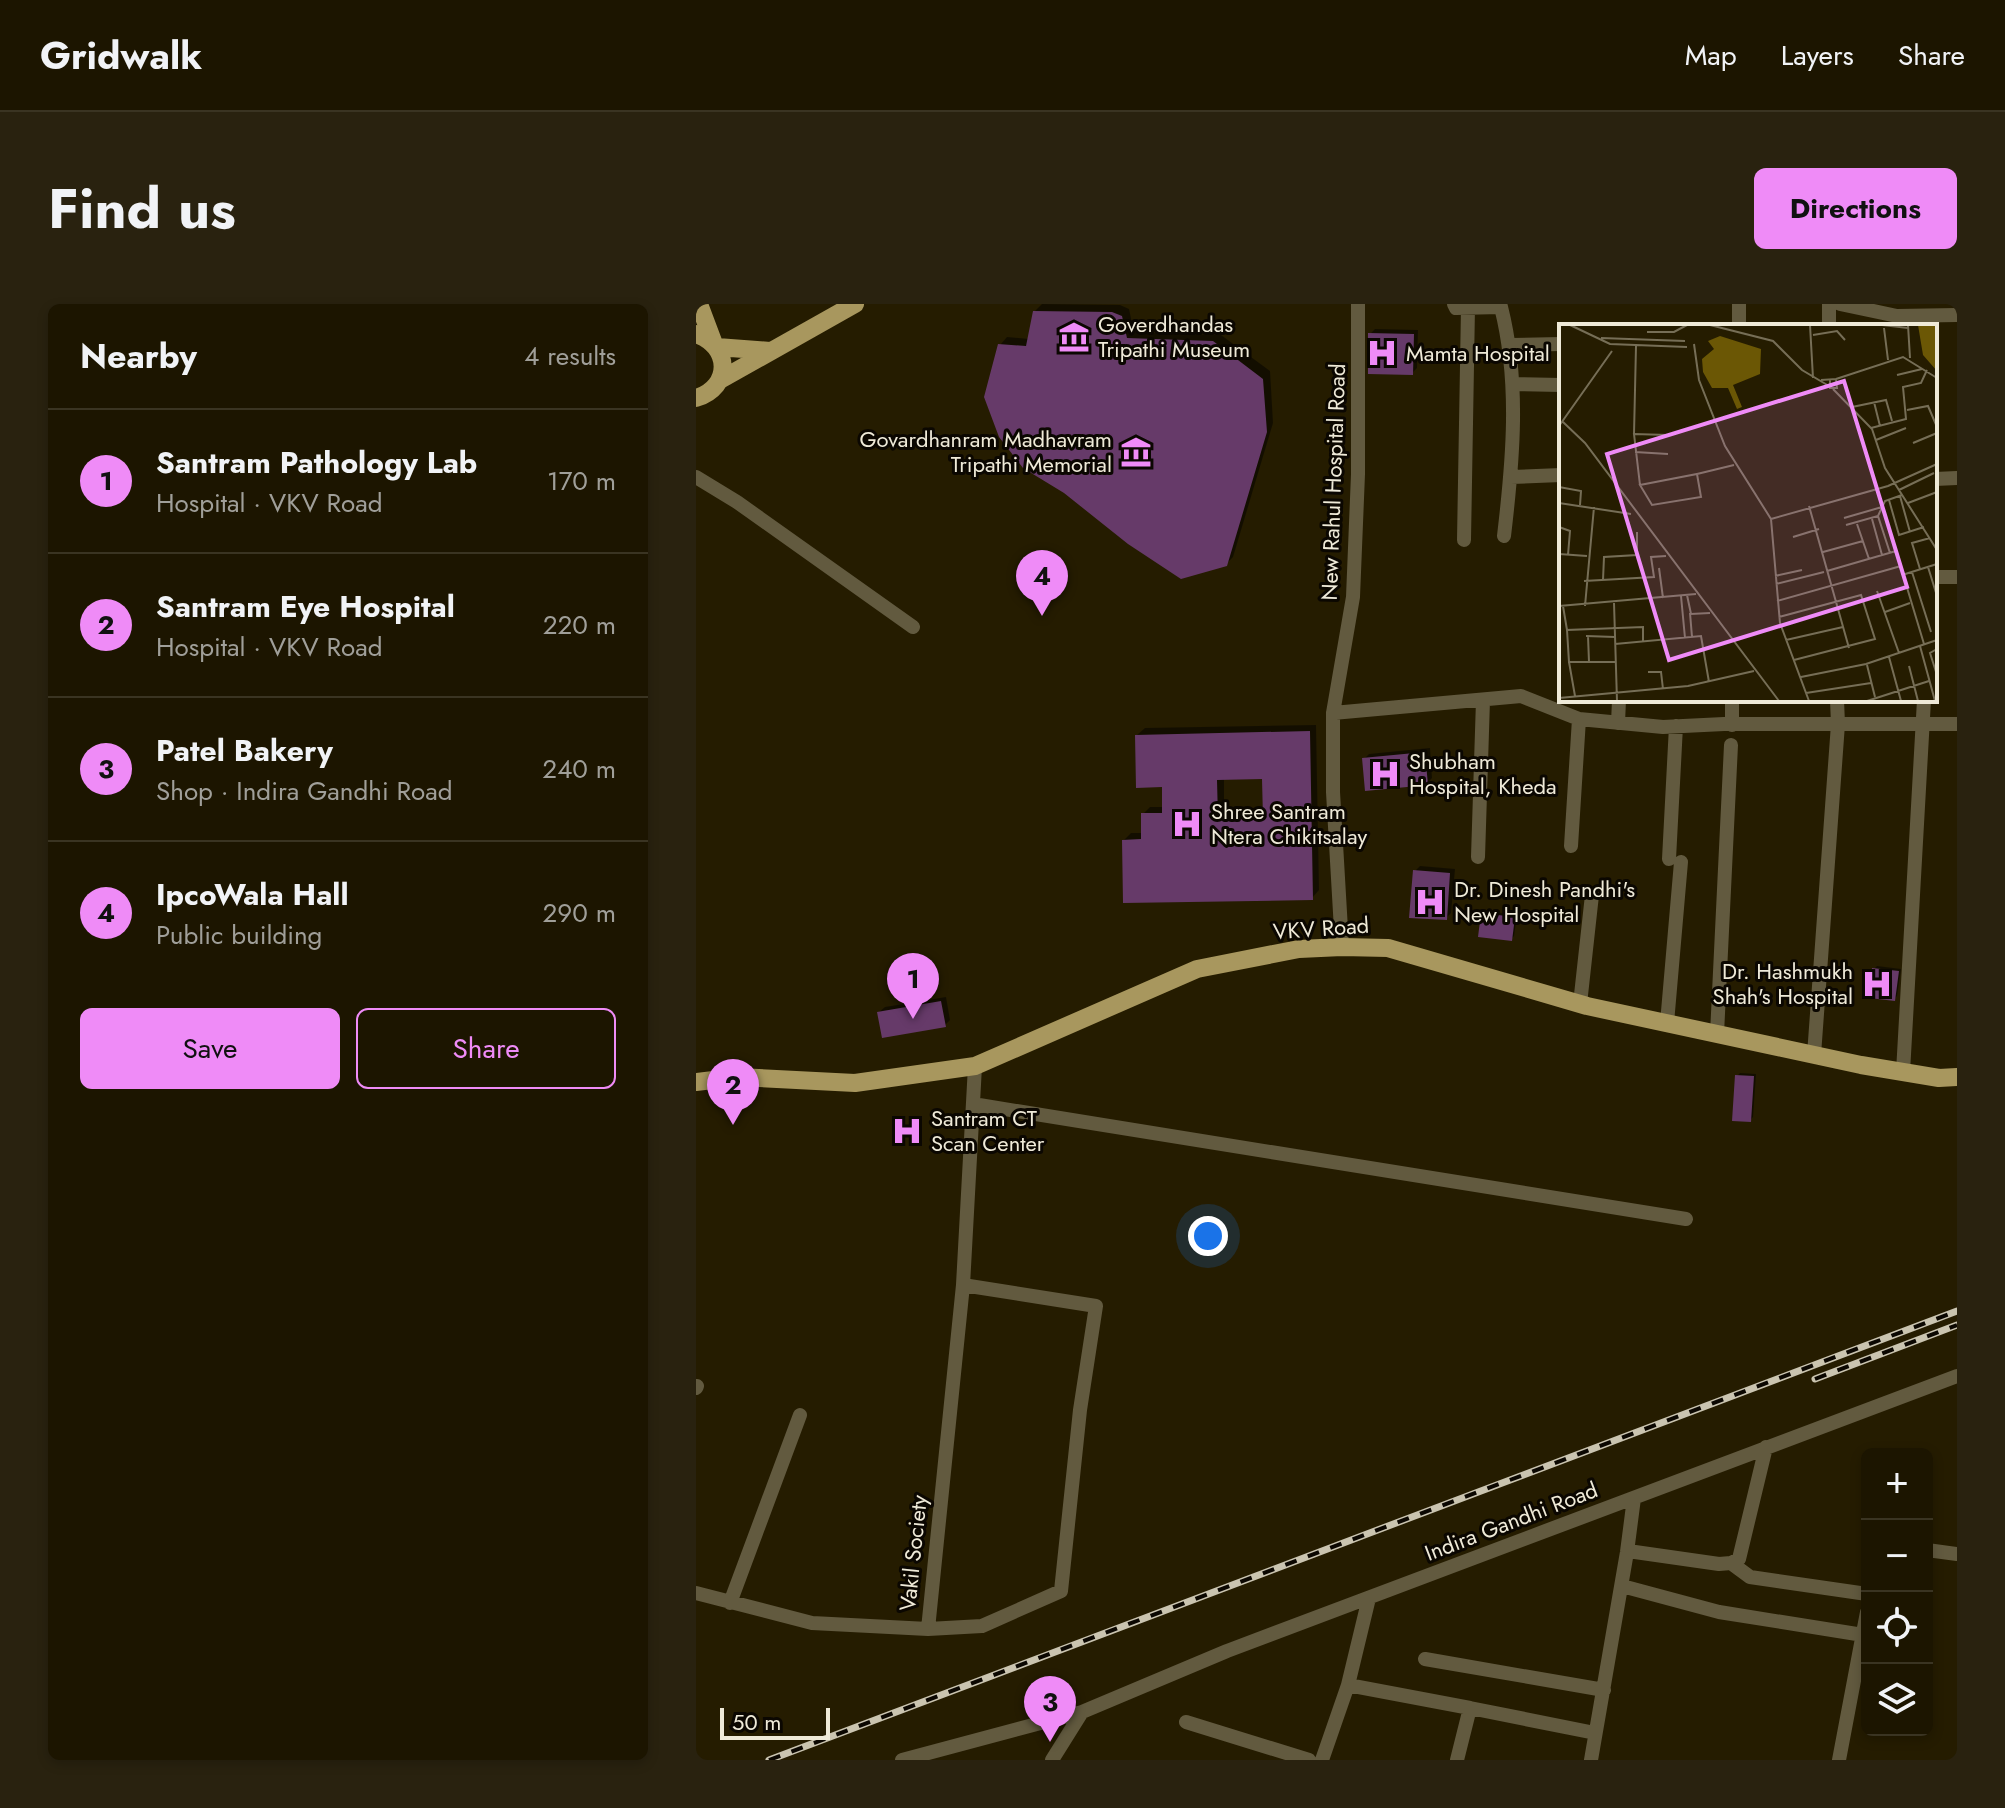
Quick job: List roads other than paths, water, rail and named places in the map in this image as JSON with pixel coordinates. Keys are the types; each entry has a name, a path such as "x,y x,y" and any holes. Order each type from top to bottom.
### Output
{"main road":[{"path":"699,304 723,361 720,380"},
{"path":"696,398 706,395 720,380 854,304"},
{"path":"696,334 715,346 770,351"},
{"name":"VKV Road","path":"696,1082 738,1077 855,1083 975,1066 1197,969 1299,949 1342,947 1388,948 1580,1004 1814,1055 1939,1078 1957,1077"}],"street":[{"name":"New Rahul Hospital Road","path":"1342,947 1333,792 1333,713 1353,597 1358,474 1358,304"},
{"path":"1840,304 1881,308 1897,316 1957,315"},
{"path":"1464,540 1461,306 1501,307 1511,345 1511,477 1504,536"},
{"path":"1511,345 1559,344"},
{"path":"1513,384 1559,385"},
{"path":"1511,477 1559,475"},
{"path":"696,477 737,502 913,627"},
{"path":"1937,479 1957,478"},
{"path":"1333,713 1521,696 1579,719 1618,723 1676,726 1957,724"},
{"path":"1478,857 1483,700"},
{"path":"1618,723 1619,702"},
{"path":"1732,702 1732,725"},
{"path":"1814,1055 1837,702"},
{"path":"1903,1072 1924,702"},
{"path":"1571,846 1579,719"},
{"path":"1667,1023 1675,861 1676,726"},
{"path":"1717,1034 1731,745"},
{"path":"1580,1004 1592,895"},
{"path":"963,1285 975,1066"},
{"path":"973,1104 1686,1219"},
{"name":"Vakil Society","path":"963,1285 1096,1306 1080,1410 1061,1591 982,1626 928,1629 963,1285"},
{"name":"Indira Gandhi Road","path":"902,1760 1082,1712 1227,1651 1957,1376"},
{"path":"730,1603 800,1415"},
{"path":"1628,1551 1719,1564 1739,1559 1766,1447"},
{"path":"1591,1760 1628,1551 1634,1498"},
{"path":"1933,1551 1957,1554"},
{"path":"1731,1563 1750,1577 1861,1593"},
{"path":"1622,1586 1719,1612 1861,1635"},
{"path":"696,1593 812,1623 928,1629"},
{"path":"1322,1760 1348,1685 1369,1598"},
{"path":"1839,1760 1861,1645"},
{"path":"1425,1659 1604,1690"},
{"path":"1348,1685 1595,1733"},
{"path":"1457,1760 1470,1708"},
{"path":"1052,1760 1082,1712"},
{"path":"1186,1722 1309,1760"}],"railway":[{"path":"769,1760 1957,1311"},
{"path":"1815,1379 1957,1325"}],"place":[{"name":"Goverdhandas Tripathi Museum","path":"1074,337"},
{"name":"Mamta Hospital","path":"1382,353"},
{"name":"Govardhanram Madhavram Tripathi Memorial","path":"1136,452"},
{"name":"IpcoWala Hall","path":"1042,616"},
{"name":"Shubham Hospital, Kheda","path":"1385,774"},
{"name":"Shree Santram Ntera Chikitsalay","path":"1187,824"},
{"name":"Dr. Dinesh Pandhi's New Hospital","path":"1430,902"},
{"name":"Dr. Hashmukh Shah's Hospital","path":"1877,984"},
{"name":"Santram Pathology Lab","path":"913,1019"},
{"name":"Santram Eye Hospital","path":"733,1125"},
{"name":"Santram CT Scan Center","path":"907,1131"},
{"name":"Patel Bakery","path":"1050,1742"}]}
